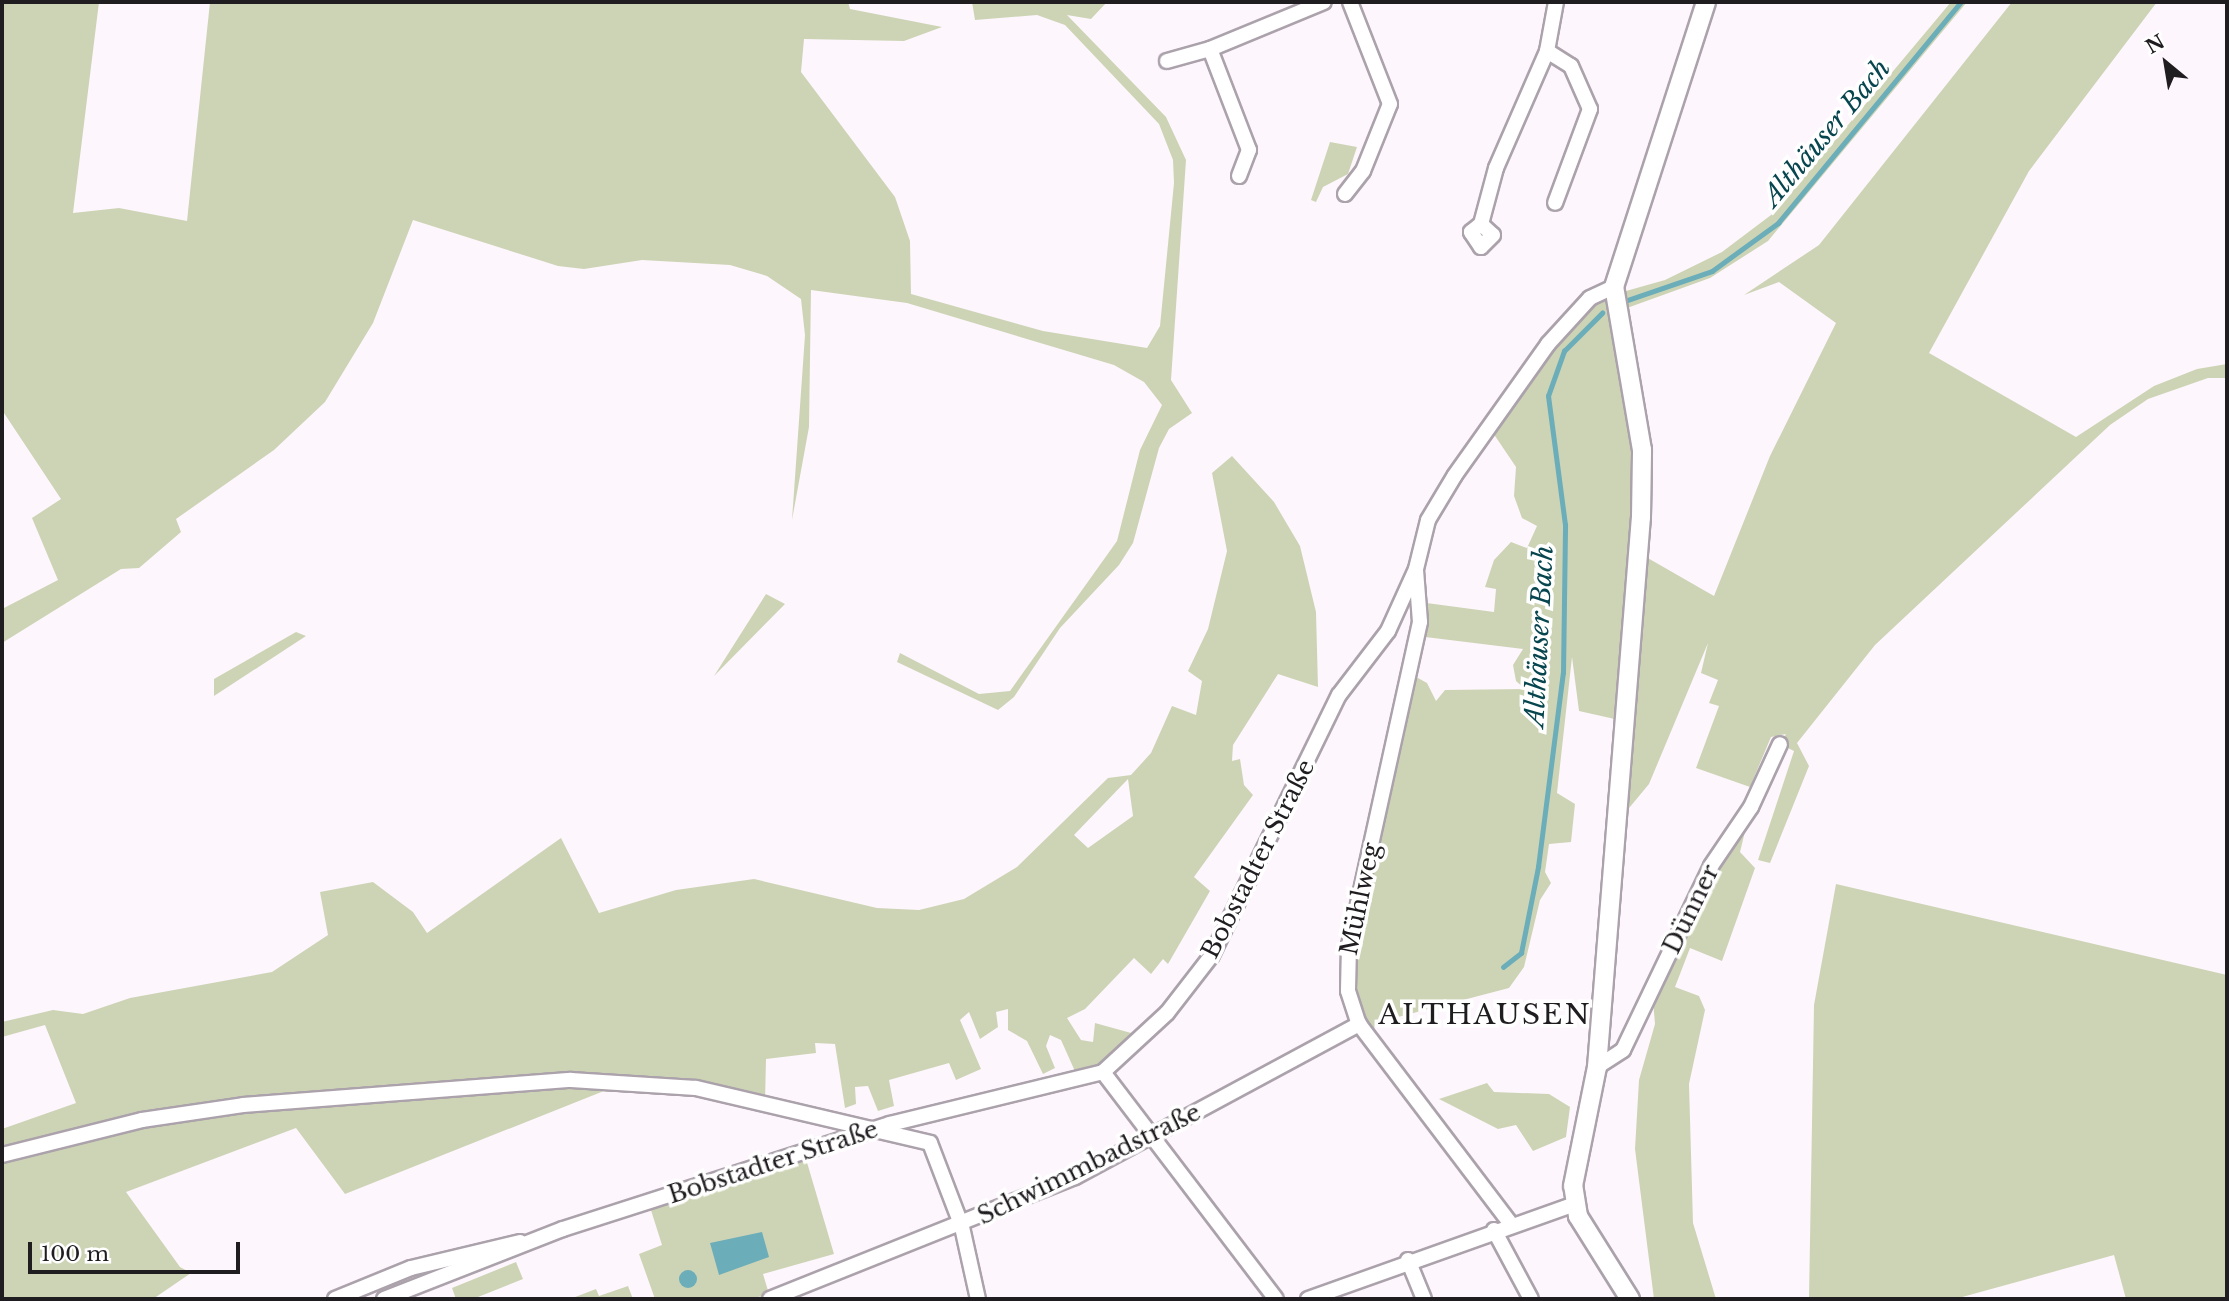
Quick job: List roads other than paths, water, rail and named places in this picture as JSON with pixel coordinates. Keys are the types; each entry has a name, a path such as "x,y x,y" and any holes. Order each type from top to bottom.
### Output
{"street":[{"path":"1167,61 1210,49 1324,2"},
{"path":"1345,194 1363,171 1390,104 1350,2"},
{"path":"1482,224 1496,168 1548,51 1556,2"},
{"path":"1630,1299 1575,1205 1597,1067 1626,765 1643,479 1614,287 1706,2"},
{"path":"1210,49 1249,150 1239,176"},
{"path":"1548,51 1571,66 1590,109 1555,203"},
{"name":"Bobstadter Straße","path":"384,1299 545,1237 865,1132 1103,1072 1167,1013 1212,955 1339,695 1388,631 1416,569 1428,520 1528,367 1590,298 1614,287"},
{"name":"Mühlweg","path":"1416,569 1420,622 1346,960 1359,1024 1511,1224"},
{"name":"Dünner","path":"1597,1067 1623,1050 1711,866 1751,807 1780,744"},
{"name":"Schwimmbadstraße","path":"770,1299 962,1227 1149,1139 1359,1024"},
{"path":"1103,1072 1149,1139 1249,1256 1276,1299"},
{"path":"2,1155 142,1120 243,1105 572,1080 696,1088 804,1109 865,1132 930,1143 962,1227 978,1299"},
{"path":"1308,1299 1408,1260 1575,1205"},
{"path":"1494,1230 1531,1299"},
{"path":"335,1299 411,1268 545,1237"},
{"path":"1408,1260 1424,1299"}],"water":[{"path":"762,1232 769,1257 719,1275 710,1243"},
{"path":"688,1270 694,1273 697,1279 694,1285 688,1288 682,1285 679,1279 682,1273"}],"waterway":[{"name":"Althäuser Bach","path":"1628,300 1712,271 1778,223 1961,2"},
{"name":"Althäuser Bach","path":"1503,967 1521,953 1538,867 1563,673 1565,525 1548,396 1564,351 1602,313"}],"district":[{"name":"ALTHAUSEN","path":"1485,1015"}]}
